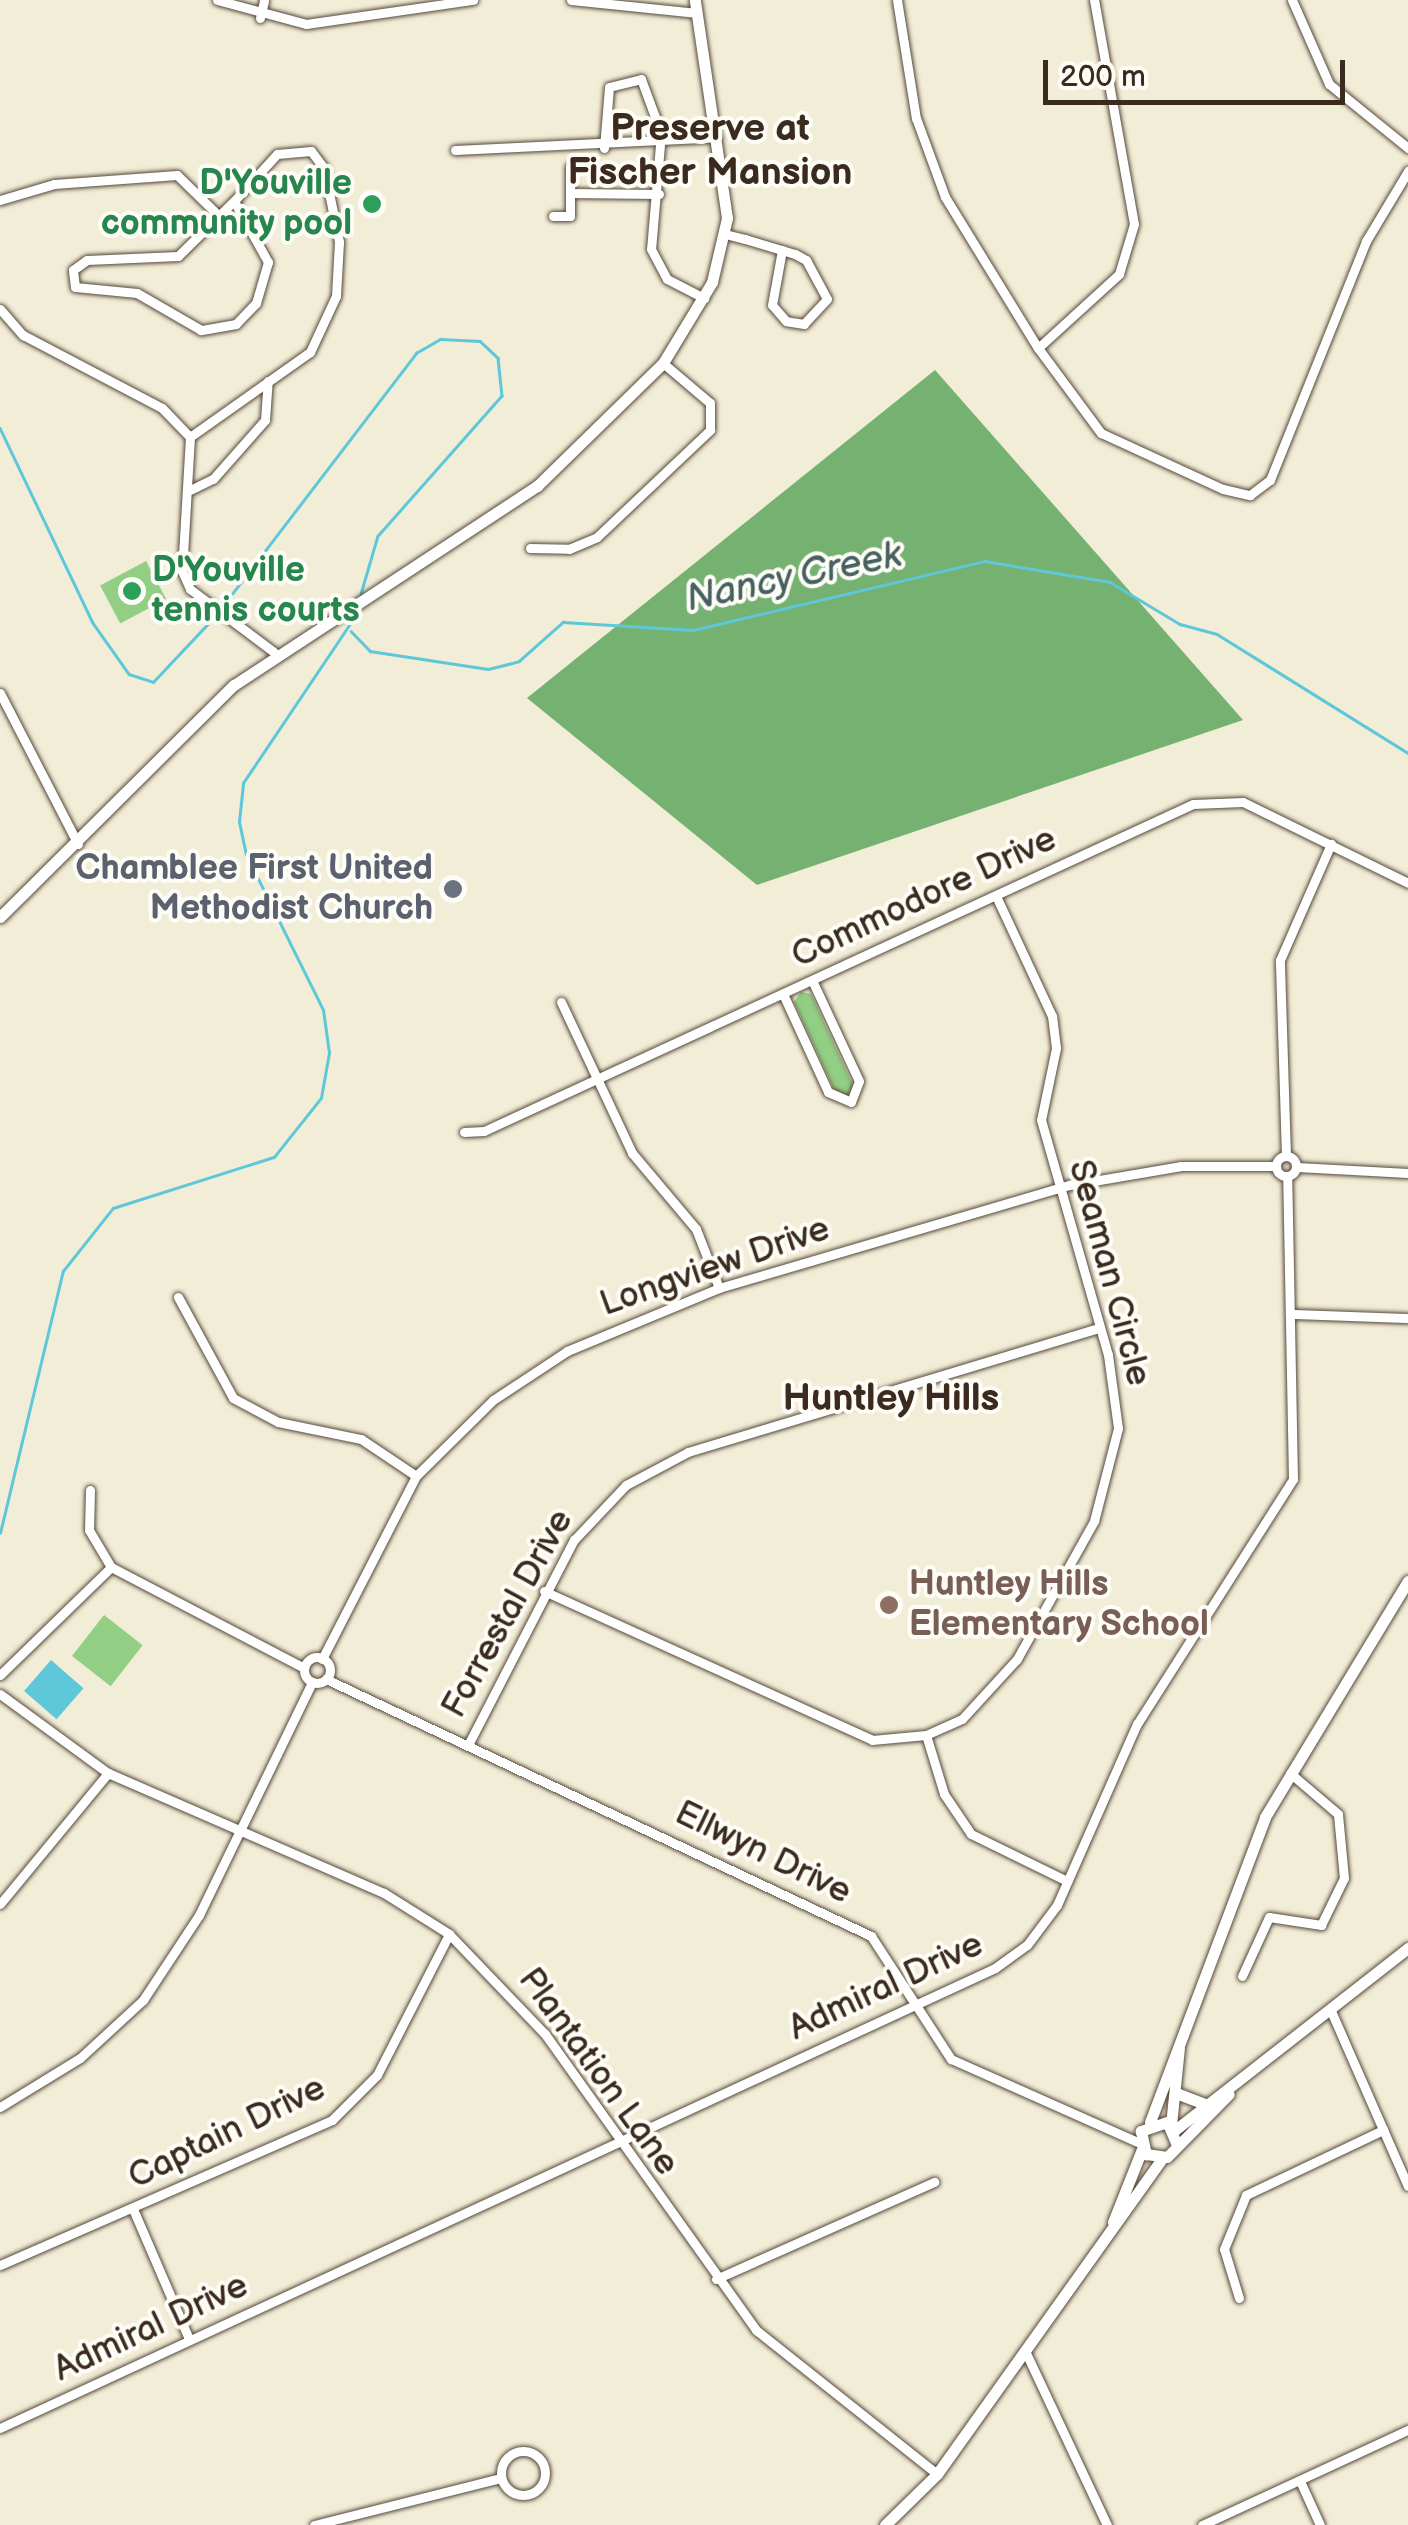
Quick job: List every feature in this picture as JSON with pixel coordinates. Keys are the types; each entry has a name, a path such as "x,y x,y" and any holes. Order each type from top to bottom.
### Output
{"street":[{"path":"217,0 260,18 324,23 473,0"},
{"path":"260,18 264,0"},
{"path":"0,916 274,652 416,566 554,473 663,363 704,298 725,234 720,137 696,6 571,0"},
{"path":"897,0 916,118 944,197 1038,348 1101,433 1250,495 1270,480 1366,240 1408,171"},
{"path":"1038,348 1105,290 1130,248 1133,198 1094,0"},
{"path":"1292,0 1329,84 1408,148"},
{"path":"604,148 606,95 623,77 652,89 661,143 652,248 667,279 704,298"},
{"path":"455,150 604,148 720,137"},
{"path":"190,437 310,352 336,296 339,242 324,168 311,151 288,148 234,201 220,217 178,256 80,263 75,288 137,293 201,330 236,324 256,304 268,262 234,201"},
{"path":"554,216 570,216 570,166"},
{"path":"0,200 54,184 177,175 220,217"},
{"path":"570,193 659,194"},
{"path":"725,234 782,250 806,260 826,293 822,314 804,324 786,322 772,305 782,250"},
{"path":"0,308 23,335 162,408 190,437 190,490 177,552 205,602 274,652"},
{"path":"530,548 569,549 597,537 710,430 710,403 663,363"},
{"path":"190,490 213,479 265,420 268,381"},
{"path":"0,693 78,844"},
{"name":"Commodore Drive","path":"464,1132 596,1080 1201,802 1243,802 1408,883"},
{"path":"1331,844 1280,960 1286,1156 1297,1167 1408,1173"},
{"name":"Seaman Circle","path":"544,1591 844,1733 926,1736 972,1713 1000,1684 1094,1521 1118,1428 1100,1328 1058,1188 1040,1108 1056,1035 996,896"},
{"path":"784,994 828,1092 851,1102 859,1080 812,980"},
{"path":"561,1002 638,1164 696,1229 718,1288"},
{"path":"1286,1156 1276,1166 1287,1176 1297,1167"},
{"name":"Longview Drive","path":"322,1659 416,1476 527,1374 718,1288 1058,1188 1181,1166 1276,1166"},
{"name":"Admiral Drive","path":"0,2428 914,2004 1027,1945 1067,1881 1137,1724 1287,1496 1298,1437 1287,1176"},
{"path":"178,1297 233,1398 278,1422 362,1438 416,1476"},
{"path":"1292,1314 1408,1318"},
{"name":"Forrestal Drive","path":"469,1743 544,1591 607,1500 688,1452 1100,1328"},
{"path":"90,1490 90,1530 110,1567 304,1668 312,1682"},
{"path":"0,1676 110,1567"},
{"path":"1113,2222 1250,1849 1290,1773 1408,1581"},
{"path":"304,1668 322,1659 326,1679 312,1682"},
{"name":"Ellwyn Drive","path":"326,1679 469,1743 871,1936 951,2060 978,2078 1124,2130 1141,2146"},
{"path":"0,2107 80,2058 143,2000 238,1834 312,1682"},
{"name":"Plantation Lane","path":"0,1694 108,1773 238,1834 384,1893 449,1934 546,2034 716,2279 786,2360 936,2474"},
{"path":"926,1736 944,1794 971,1834 1067,1881"},
{"path":"0,1904 108,1773"},
{"path":"1242,1976 1269,1917 1326,1922 1347,1867 1332,1804 1290,1773"},
{"name":"Captain Drive","path":"0,2265 332,2120 377,2075 449,1934"},
{"path":"885,2525 936,2474 1026,2354 1113,2222 1162,2158 1229,2094 1408,1948"},
{"path":"1331,2012 1408,2186"},
{"path":"1177,2146 1173,2128 1179,2048"},
{"path":"1176,2093 1210,2106"},
{"path":"1124,2130 1148,2124 1173,2128 1229,2094"},
{"path":"1239,2298 1224,2249 1246,2195 1384,2130"},
{"path":"1141,2146 1162,2158"},
{"path":"716,2279 934,2182"},
{"path":"134,2209 190,2339"},
{"path":"1026,2354 1107,2525"},
{"path":"1202,2525 1408,2430"},
{"path":"314,2525 501,2478 530,2494 542,2486 544,2464 518,2450 506,2458 501,2478"},
{"path":"1300,2481 1320,2525"}],"green space":[{"path":"935,370 1243,720 757,885 527,698"},
{"name":"D'Youville tennis courts","path":"146,561 166,599 120,623 100,585"},
{"path":"801,992 811,994 853,1085 848,1096 836,1093 794,1002"},
{"path":"104,1615 143,1645 111,1686 72,1656"}],"water":[{"path":"51,1660 83,1688 57,1719 24,1691"}],"waterway":[{"name":"Nancy Creek","path":"222,607 416,353 440,339 480,341 498,358 502,396 378,536 361,594"},
{"name":"Nancy Creek","path":"0,428 93,623 129,674 153,682 217,614"},
{"name":"Nancy Creek","path":"351,631 370,651 488,669 519,661 563,622 693,630 985,561 1110,582 1180,624 1217,634 1408,753"},
{"path":"0,1533 63,1271 113,1208 274,1157 321,1098 329,1053 323,1010 246,855 239,822 243,783 358,612"}],"place":[{"name":"D'Youville community pool","path":"372,204"},
{"name":"D'Youville tennis courts","path":"132,591"},
{"name":"Chamblee First United Methodist Church","path":"453,889"},
{"name":"Huntley Hills Elementary School","path":"889,1605"}],"district":[{"name":"Preserve at Fischer Mansion","path":"710,150"},
{"name":"Huntley Hills","path":"891,1399"}]}
